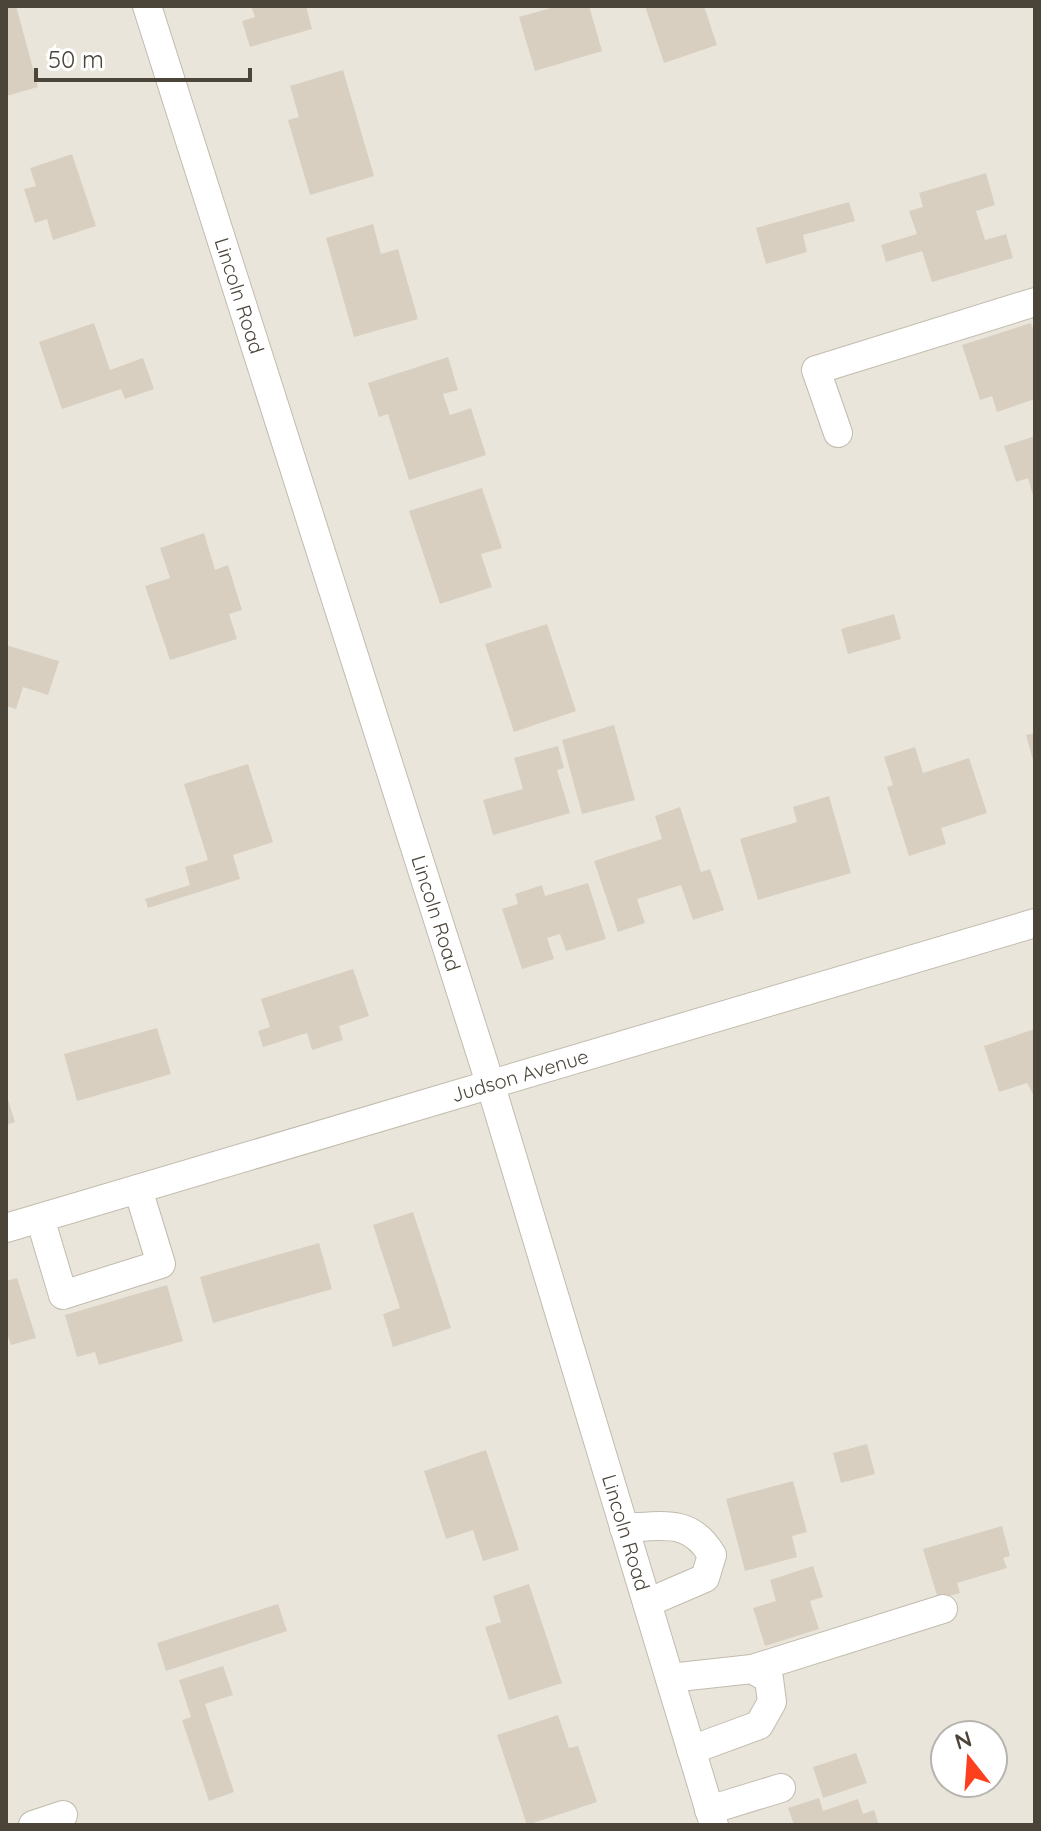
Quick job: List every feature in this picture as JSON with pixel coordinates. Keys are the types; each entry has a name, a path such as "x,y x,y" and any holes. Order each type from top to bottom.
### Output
{"street":[{"name":"Lincoln Road","path":"147,6 490,1083 712,1818"},
{"path":"838,433 816,370 1035,302"},
{"name":"Judson Avenue","path":"6,1228 1035,923"},
{"path":"40,1218 63,1295 161,1264 138,1189"},
{"path":"624,1528 687,1528 701,1536 712,1555 705,1578 647,1603"},
{"path":"670,1678 752,1669 943,1609"},
{"path":"691,1750 759,1725 772,1702 769,1679 752,1669"},
{"path":"712,1818 781,1788"},
{"path":"33,1825 63,1815"}],"shaded area":[{"path":"6,6 1035,6 1035,1825 6,1825"}],"building":[{"path":"6,6 16,6 38,87 6,96"},
{"path":"251,6 306,6 312,29 250,47 242,21 255,17"},
{"path":"558,6 589,6 602,51 535,71 519,17"},
{"path":"645,6 704,6 717,45 664,63"},
{"path":"343,70 374,176 310,195 288,120 299,117 290,86"},
{"path":"72,154 96,226 53,240 47,219 35,223 24,189 36,186 30,168"},
{"path":"986,173 995,205 976,211 985,240 1006,234 1013,258 932,282 922,251 886,262 881,245 917,234 909,211 923,207 919,193"},
{"path":"849,202 855,221 803,235 807,252 766,264 756,228"},
{"path":"373,224 381,254 398,249 418,319 354,337 326,238"},
{"path":"94,323 110,370 143,358 154,389 125,399 121,389 62,409 39,342"},
{"path":"1031,323 1035,334 1035,399 997,412 992,396 980,400 962,345"},
{"path":"448,357 458,390 443,394 450,415 471,408 486,455 409,480 388,414 379,417 368,383"},
{"path":"1035,436 1034,499 1028,478 1016,482 1004,446"},
{"path":"482,488 502,548 481,554 492,587 440,604 409,511"},
{"path":"204,533 215,570 228,565 242,610 229,614 237,639 170,660 145,586 170,578 160,548"},
{"path":"894,614 901,639 848,654 841,629"},
{"path":"547,624 576,711 514,732 485,644"},
{"path":"6,645 59,661 48,695 23,687 16,709 6,706"},
{"path":"614,725 635,800 582,814 562,740"},
{"path":"1035,733 1035,764 1034,764 1026,735"},
{"path":"558,746 564,768 557,770 570,813 493,835 483,800 523,789 514,758"},
{"path":"915,747 923,773 969,758 987,813 941,828 946,844 909,856 887,787 893,785 884,757"},
{"path":"248,764 273,842 233,855 240,879 148,908 145,899 190,885 185,867 208,860 184,784"},
{"path":"829,796 851,873 758,900 740,839 797,822 793,807"},
{"path":"680,807 701,872 710,869 724,910 693,920 681,885 637,899 645,923 618,932 594,861 662,839 655,816"},
{"path":"588,883 606,939 566,951 560,934 547,938 554,959 522,969 502,909 518,904 515,894 542,885 545,896"},
{"path":"353,969 369,1016 339,1026 343,1040 312,1050 307,1033 263,1047 258,1031 270,1027 261,999"},
{"path":"157,1028 171,1074 77,1101 64,1054"},
{"path":"1035,1029 1035,1098 1027,1083 999,1092 984,1046"},
{"path":"6,1093 15,1122 6,1125"},
{"path":"413,1212 451,1328 393,1347 383,1314 400,1308 373,1225"},
{"path":"319,1243 332,1289 213,1323 200,1277"},
{"path":"17,1278 36,1338 11,1345 6,1330 6,1281"},
{"path":"167,1285 183,1341 99,1365 95,1352 77,1357 65,1315"},
{"path":"867,1444 875,1474 841,1483 833,1453"},
{"path":"486,1450 519,1550 483,1561 473,1530 446,1539 424,1471"},
{"path":"793,1481 807,1532 792,1536 797,1557 745,1571 726,1499"},
{"path":"1002,1526 1010,1556 1003,1558 1007,1568 957,1583 960,1593 938,1599 923,1549"},
{"path":"813,1566 823,1597 810,1601 819,1629 765,1646 753,1608 776,1601 770,1580"},
{"path":"529,1584 562,1683 509,1700 485,1627 501,1622 493,1596"},
{"path":"278,1604 287,1631 166,1671 157,1643"},
{"path":"223,1666 233,1695 205,1704 234,1792 209,1801 182,1720 191,1717 179,1680"},
{"path":"558,1715 569,1748 578,1746 597,1802 527,1825 497,1735"},
{"path":"856,1753 867,1783 823,1798 813,1767"},
{"path":"819,1798 823,1811 858,1799 863,1814 874,1810 879,1825 794,1825 788,1808"}]}
